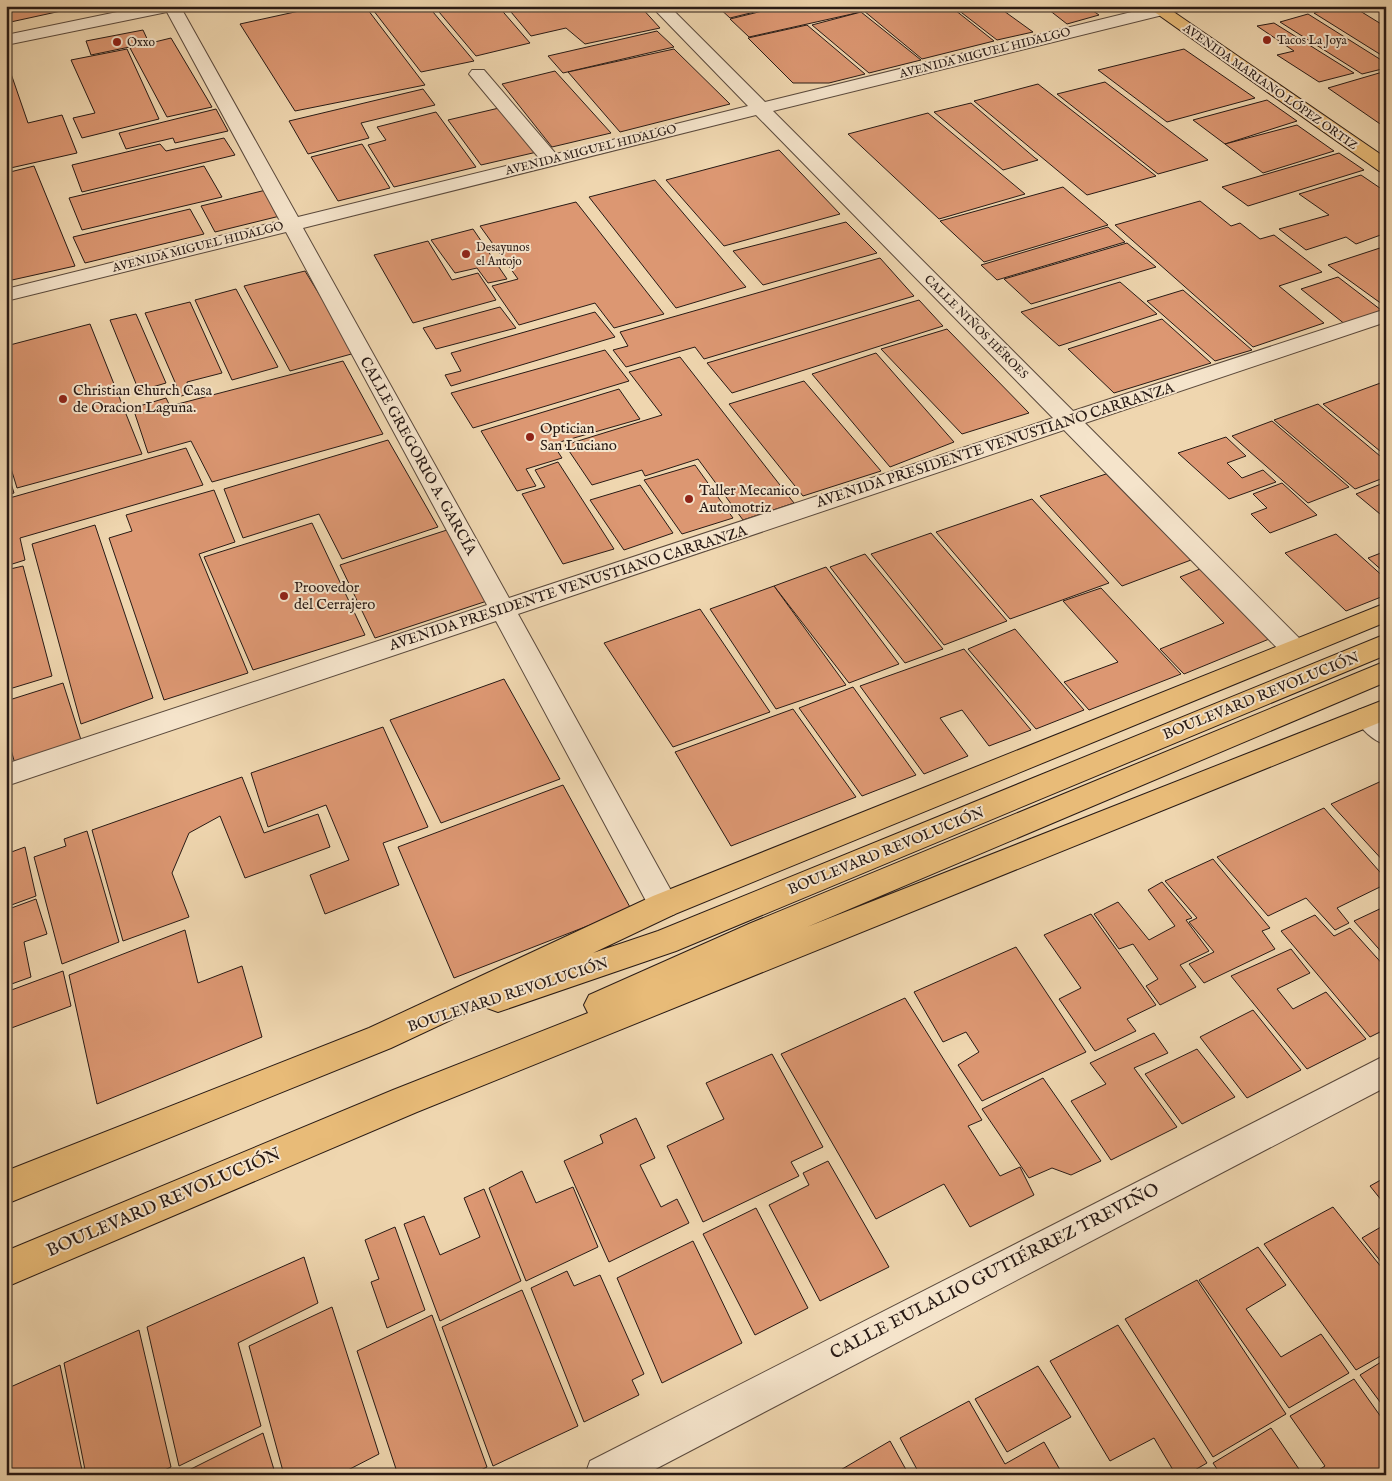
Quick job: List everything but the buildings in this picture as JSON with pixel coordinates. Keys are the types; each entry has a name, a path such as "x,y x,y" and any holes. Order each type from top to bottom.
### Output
{"main road":[{"name":"AVENIDA MARIANO LÓPEZ ORTIZ","path":"1163,8 1386,167"},
{"path":"6,1188 380,1038 664,905 1293,648 1386,612"},
{"name":"BOULEVARD REVOLUCIÓN","path":"406,1101 758,919 1386,644"},
{"name":"BOULEVARD REVOLUCIÓN","path":"380,1038 665,942 758,919 1386,671"},
{"name":"BOULEVARD REVOLUCIÓN","path":"6,1270 406,1101 1380,720"}],"street":[{"path":"6,40 172,6"},
{"name":"CALLE GREGORIO A. GARCÍA","path":"172,6 664,905"},
{"name":"CALLE NIÑOS HÉROES","path":"659,6 1293,648"},
{"name":"AVENIDA MIGUEL HIDALGO","path":"6,295 1163,8"},
{"path":"478,74 551,160"},
{"name":"AVENIDA PRESIDENTE VENUSTIANO CARRANZA","path":"6,775 1386,315"},
{"name":"CALLE EULALIO GUTIÉRREZ TREVIÑO","path":"604,1475 1386,1070"}],"place":[{"name":"Tacos La Joya","path":"1267,40"},
{"name":"Oxxo","path":"117,42"},
{"name":"Desayunos el Antojo","path":"466,254"},
{"name":"Christian Church Casa de Oracion Laguna.","path":"63,399"},
{"name":"Optician San Luciano","path":"530,437"},
{"name":"Taller Mecanico Automotriz","path":"689,499"},
{"name":"Proovedor del Cerrajero","path":"284,596"}]}
